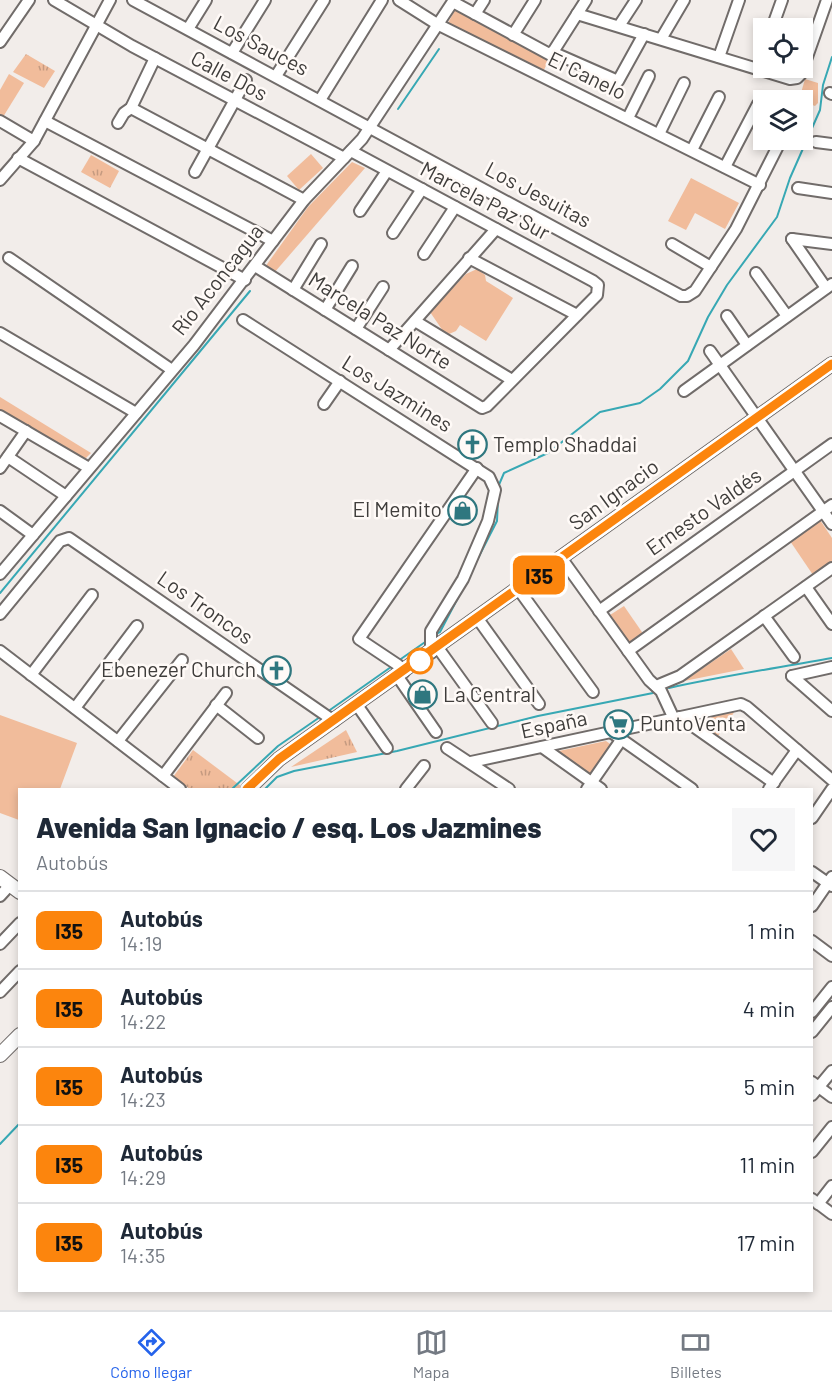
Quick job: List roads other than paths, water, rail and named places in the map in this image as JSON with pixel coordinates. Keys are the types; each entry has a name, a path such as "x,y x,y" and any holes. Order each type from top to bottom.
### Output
{"main road":[{"name":"San Ignacio","path":"249,788 327,717 357,705 398,669 478,619 832,364"},
{"path":"0,1055 18,1037"}],"street":[{"path":"0,42 29,0"},
{"name":"Calle Dos","path":"54,0 234,101 348,155"},
{"path":"0,180 34,141 110,0"},
{"name":"Los Sauces","path":"133,0 370,128"},
{"path":"188,29 206,0"},
{"path":"232,53 266,0"},
{"path":"276,76 324,0"},
{"path":"320,100 382,0"},
{"name":"El Canelo","path":"399,0 437,24 760,185"},
{"path":"475,14 484,0"},
{"path":"513,35 535,0"},
{"path":"453,1 550,55 586,0"},
{"path":"619,26 636,0"},
{"path":"661,39 684,0"},
{"path":"719,57 739,0"},
{"path":"776,18 782,0"},
{"path":"813,40 827,0"},
{"name":"Río Aconcagua","path":"0,574 172,370 245,280 304,200 348,155 370,128 453,1"},
{"path":"578,14 753,67"},
{"path":"552,52 618,81 644,34"},
{"path":"118,123 124,113 131,108 154,58"},
{"path":"628,118 649,76"},
{"path":"195,172 246,80"},
{"path":"659,134 684,83"},
{"path":"692,150 719,97"},
{"path":"131,108 304,200"},
{"path":"725,167 753,114"},
{"path":"45,120 273,241"},
{"path":"0,121 34,141"},
{"name":"Los Jesuitas","path":"370,128 678,294 687,296 694,291 711,267"},
{"path":"816,142 832,144"},
{"path":"672,244 711,267 736,229 776,150"},
{"name":"Marcela Paz Sur","path":"348,155 387,171 593,280 598,288 597,295 577,315"},
{"path":"18,158 245,280"},
{"path":"360,211 387,171"},
{"path":"798,188 832,193"},
{"path":"393,233 422,189"},
{"path":"424,254 455,207"},
{"path":"389,350 496,229"},
{"path":"684,391 829,286 792,239 832,244"},
{"path":"293,290 321,244"},
{"path":"9,258 172,370"},
{"path":"414,321 512,380 577,315 469,258"},
{"name":"Marcela Paz Norte","path":"255,266 484,408 512,380"},
{"path":"325,310 352,266"},
{"path":"756,273 787,316"},
{"path":"356,329 383,287"},
{"path":"727,316 747,345"},
{"name":"Los Jazmines","path":"243,320 489,477 495,490 488,522 463,579 450,596 431,632 434,648"},
{"path":"0,333 136,413"},
{"path":"710,351 795,471 828,508 832,524"},
{"path":"324,404 340,381"},
{"path":"0,416 89,468"},
{"path":"0,468 26,431"},
{"name":"Ernesto Valdés","path":"599,610 832,444"},
{"path":"8,458 66,496"},
{"path":"436,732 398,669 359,639 477,468"},
{"path":"628,651 828,508"},
{"path":"0,511 33,534"},
{"name":"Los Troncos","path":"0,614 54,548 62,540 71,539 327,717"},
{"path":"562,558 677,718 772,786 797,750"},
{"path":"656,686 680,676 832,568"},
{"path":"806,587 832,624"},
{"path":"519,590 593,692"},
{"path":"31,675 92,595"},
{"path":"764,616 794,657"},
{"path":"478,619 540,704"},
{"path":"75,708 137,626"},
{"path":"434,648 492,723"},
{"path":"0,651 179,788"},
{"path":"118,741 182,660"},
{"path":"832,667 792,676 832,711"},
{"path":"163,776 226,693"},
{"path":"216,705 258,738"},
{"path":"357,705 387,748"},
{"name":"España","path":"471,762 744,705 832,780"},
{"path":"610,732 691,788"},
{"path":"542,747 593,787 621,740"},
{"path":"447,747 508,788"},
{"path":"407,788 424,766"},
{"path":"813,817 832,789"},
{"path":"813,873 830,882 813,905"},
{"path":"0,896 10,885"},
{"path":"0,944 18,925"},
{"path":"813,942 832,956"},
{"path":"0,992 18,973"},
{"path":"813,1006 832,987"},
{"path":"813,1031 832,1008"},
{"path":"832,1071 814,1088 832,1097"},
{"path":"813,1151 832,1127"},
{"path":"832,1186 814,1201 832,1214"}],"waterway":[{"path":"398,109 439,49"},
{"path":"498,487 504,473 548,453 600,412 640,403 660,389 688,361 708,317 727,285 777,217 790,178 820,110 823,85 832,57"},
{"path":"0,593 250,291"},
{"path":"474,566 497,521 498,499"},
{"path":"435,635 440,632 461,592"},
{"path":"398,661 428,640"},
{"path":"669,688 832,658"},
{"path":"327,712 391,667"},
{"path":"266,788 277,777 294,771 397,751 538,716 653,693"},
{"path":"233,788 278,746 320,717"},
{"path":"0,1144 18,1125"}],"place":[{"name":"Templo Shaddai","path":"472,445"},
{"name":"El Memito","path":"463,510"},
{"name":"Ebenezer Church","path":"277,670"},
{"name":"La Central","path":"422,695"},
{"name":"PuntoVenta","path":"619,724"}]}
